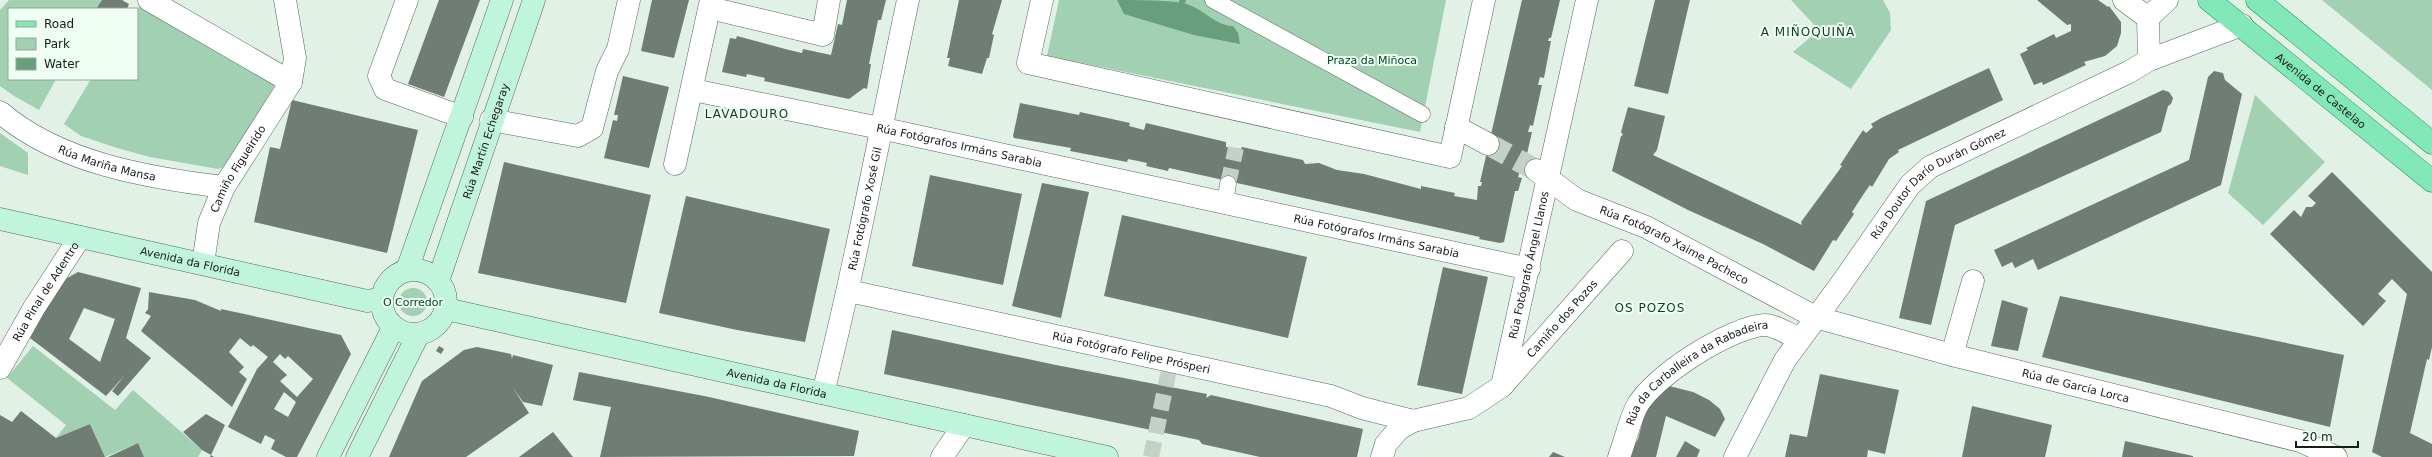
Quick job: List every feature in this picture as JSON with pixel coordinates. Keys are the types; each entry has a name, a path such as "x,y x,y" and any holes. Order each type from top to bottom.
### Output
{"main road":[{"path":"407,270 502,0"},
{"name":"Rúa Martín Echegaray","path":"438,281 491,120 534,0"},
{"name":"Avenida de Castelao","path":"2209,0 2431,178"},
{"path":"2257,0 2432,143"},
{"name":"Avenida da Florida","path":"0,219 367,301 381,299"},
{"path":"407,270 424,272 438,281 444,289 446,309 436,326 418,335 410,335 393,328 386,320 382,310 381,299 389,281 407,270"},
{"name":"Avenida da Florida","path":"446,309 1107,457"},
{"path":"328,457 393,328"},
{"path":"357,457 418,335"}],"street":[{"path":"149,0 291,82"},
{"name":"Camiño Figueirido","path":"203,264 209,222 224,187 291,82 295,58 285,0"},
{"path":"407,0 379,76 385,89 462,117"},
{"path":"491,120 578,136 592,128 607,71 618,49 629,0"},
{"path":"675,164 693,90 711,4 823,35 829,0"},
{"name":"Rúa Fotógrafo Xosé Gil","path":"823,393 849,290 880,128 908,0"},
{"path":"1042,0 1028,63 1450,157 1484,0"},
{"path":"1213,0 1422,114"},
{"name":"Rúa Fotógrafo Ángel Llanos","path":"1502,386 1529,269 1542,175 1587,0"},
{"path":"2124,0 2148,18"},
{"path":"2149,60 2148,18 2167,0"},
{"name":"Rúa Doutor Darío Durán Gómez","path":"1735,457 1785,360 1815,317 1841,284 1910,185 1930,167 2129,72 2149,60 2242,25"},
{"name":"Rúa Fotógrafos Irmáns Sarabia","path":"693,90 880,128 1226,194 1529,269"},
{"name":"Rúa Mariña Mansa","path":"0,112 14,124 72,155 174,180 224,187"},
{"path":"1456,127 1488,144"},
{"name":"Rúa Fotógrafo Xaime Pacheco","path":"1542,175 1577,200 1646,227 1815,317"},
{"name":"Rúa Pinal de Adentro","path":"0,368 80,237"},
{"name":"Camiño dos Pozos","path":"1502,386 1622,251"},
{"path":"1952,355 1973,281"},
{"name":"Rúa Fotógrafo Felipe Prósperi","path":"849,290 1331,396 1362,408 1413,421"},
{"name":"Rúa de García Lorca","path":"1815,317 2297,449 2336,457"},
{"name":"Rúa da Carballeira da Rabadeira","path":"1619,457 1636,407 1652,388 1684,362 1733,333 1766,325 1800,339"},
{"path":"1382,457 1386,444 1399,429 1413,421 1469,408 1502,386"},
{"path":"942,457 964,425"}],"green space":[{"path":"9,0 102,0 97,8 8,8 8,80 55,80 39,110 0,86 0,10"},
{"name":"Praza da Miñoca","path":"1059,0 1446,0 1420,132 1047,56"},
{"path":"1791,0 1883,0 1890,13 1891,30 1851,89 1793,52 1819,30"},
{"path":"2322,0 2432,0 2432,90"},
{"path":"141,5 275,85 225,167 218,169 150,157 81,136 64,124 90,80 138,80 138,10"},
{"path":"2255,95 2325,162 2263,225 2228,193"},
{"path":"0,133 28,153 28,175 0,166"},
{"name":"O Corredor","path":"413,288 419,289 423,292 426,296 426,308 423,312 419,315 413,316 407,315 403,312 400,308 399,302 400,296 403,292 407,289"},
{"path":"33,346 115,410 133,390 202,450 198,457 144,457 138,443 105,457 90,424 56,438 66,425 7,378"}],"water":[{"path":"1117,0 1167,1 1190,5 1220,23 1233,26 1238,33 1240,44 1194,35 1124,14"}],"building":[{"path":"102,0 122,0 129,4 127,8 97,8"},
{"path":"439,0 480,0 444,97 408,84"},
{"path":"652,0 689,0 674,58 641,51"},
{"path":"847,0 886,0 881,20 878,20 869,64 871,64 867,89 864,88 849,99 764,81 765,78 747,74 746,77 722,72 730,38 736,39 737,36 802,53 803,49 831,55 838,24 842,25"},
{"path":"959,0 1002,0 992,34 994,35 989,58 987,58 982,74 948,66 950,58 947,58"},
{"path":"1522,0 1560,0 1551,38 1549,38 1548,41 1551,41 1544,78 1540,77 1538,85 1542,85 1533,126 1530,125 1528,132 1532,132 1523,171 1520,171 1518,177 1522,178 1518,191 1515,191 1504,242 1500,243 1479,239 1480,237 1169,168 1168,171 1146,166 1147,163 1138,161 1128,159 1127,162 1070,151 1071,148 1014,138 1013,136 1020,103 1079,115 1080,112 1130,123 1129,126 1144,130 1146,123 1226,142 1226,147 1241,149 1242,147 1303,160 1305,164 1319,163 1337,170 1364,174 1421,189 1421,186 1455,193 1454,196 1477,200 1478,186 1481,186 1482,182 1480,182"},
{"path":"1655,0 1690,0 1668,94 1634,86"},
{"path":"2037,0 2098,0 2108,7 2109,6 2121,22 2121,33 2117,46 2105,56 2084,62 2086,65 2043,85 2042,82 2034,85 2020,54 2028,50 2026,48 2054,34 2056,38 2071,31 2071,24 2067,25"},
{"path":"1989,68 2003,100 1898,150 1899,152 1889,159 1872,187 1870,185 1865,192 1852,212 1854,214 1836,241 1833,240 1814,271 1763,244 1688,210 1612,171 1621,136 1623,135 1621,132 1628,107 1665,116 1657,150 1653,155 1802,225 1801,222 1842,166 1840,165 1863,130 1866,133 1873,127 1871,124 1881,118"},
{"path":"2214,71 2223,73 2225,80 2242,94 2221,185 2038,270 2033,259 2015,268 2012,262 2002,267 1994,250 2189,160 2208,77"},
{"path":"623,76 669,87 649,168 604,158 613,120 617,121 618,115 614,115"},
{"path":"2163,90 2169,92 2173,98 2171,104 2168,106 2161,132 1955,225 1931,325 1899,318 1926,201"},
{"path":"292,100 418,130 387,253 254,222 270,147 280,149"},
{"path":"504,162 651,195 626,303 478,273"},
{"path":"2332,172 2432,272 2432,347 2429,360 2427,359 2410,433 2432,444 2432,457 2382,457 2372,452 2407,294 2392,279 2378,294 2386,301 2363,326 2270,234 2294,210 2301,217 2306,207 2312,207 2316,203 2308,196"},
{"path":"930,175 1022,194 1003,285 912,266"},
{"path":"1042,183 1089,192 1061,318 1012,306"},
{"path":"686,196 830,229 805,342 737,330 659,313"},
{"path":"1122,215 1307,257 1288,338 1104,296"},
{"path":"1443,267 1488,277 1462,394 1417,385"},
{"path":"78,272 141,288 126,338 151,358 118,396 112,391 125,375 106,396 30,338 60,282","holes":["84,308 115,319 100,362 69,339"]},
{"path":"149,292 195,300 221,311 221,309 341,335 351,354 297,457 286,457 271,449 275,440 265,435 261,444 228,427 257,369 268,357 253,345 251,347 240,338 229,352 244,367 239,372 247,379 232,407 141,331 151,316 145,313 148,309","holes":["280,354 285,359 288,356 313,379 297,397 280,381 287,375 273,362","284,392 296,402 288,417 274,409"]},
{"path":"2060,296 2344,355 2330,427 2042,357"},
{"path":"2002,300 2028,308 2018,351 1991,346"},
{"path":"892,330 1056,365 1207,394 1206,398 1211,395 1363,429 1357,457 1260,457 1202,444 1199,440 884,374"},
{"path":"439,346 444,349 441,354 436,351"},
{"path":"477,347 511,354 512,359 513,355 553,365 542,406 523,402 513,388 529,413 466,457 389,457 422,381 464,350"},
{"path":"579,372 709,397 859,431 854,456 600,457 611,407 573,400"},
{"path":"1820,374 1899,390 1885,454 1868,450 1867,457 1785,457 1790,434 1807,437"},
{"path":"1669,386 1693,392 1709,400 1720,409 1725,419 1715,437 1666,416 1656,457 1628,457 1638,439 1646,408"},
{"path":"1972,406 2052,425 2045,457 1962,457"},
{"path":"21,411 56,438 90,424 105,457 0,457 0,415 12,422"},
{"path":"206,414 225,425 211,455 202,450 183,432"},
{"path":"553,432 573,457 519,457"},
{"path":"1685,441 1700,450 1697,457 1676,457"},
{"path":"2125,441 2193,456 2193,457 2122,457"},
{"path":"138,443 144,457 108,457"},
{"path":"1553,452 1565,457 1549,457"}],"tunnel":[{"path":"1488,144 1536,170"},
{"path":"1228,184 1236,148"},
{"path":"1151,457 1171,360"}],"district":[{"name":"A MIÑOQUIÑA","path":"1808,32"},
{"name":"LAVADOURO","path":"747,114"},
{"name":"OS POZOS","path":"1650,308"}]}
